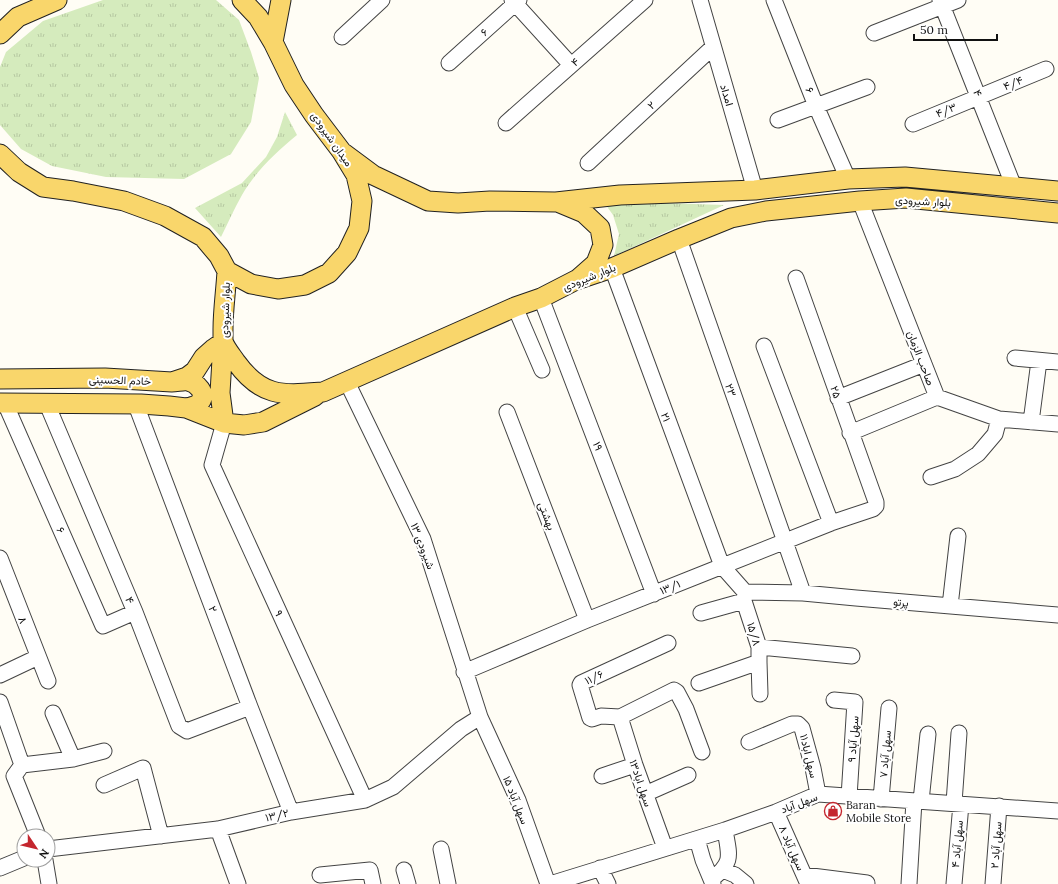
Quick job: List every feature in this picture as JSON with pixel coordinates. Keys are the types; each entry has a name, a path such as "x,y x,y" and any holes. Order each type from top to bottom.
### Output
{"main road":[{"path":"0,34 9,19 57,0"},
{"name":"میدان شیرودی","path":"0,154 19,172 43,187 124,201 165,216 203,237 219,256 228,271 251,284 278,289 304,285 329,272 347,253 359,228 362,201 356,175 342,152 314,115 294,85 273,42 258,17 242,0"},
{"path":"273,42 281,0"},
{"name":"بلوار شیرودی","path":"342,152 373,174 428,201 458,203 490,201 556,202 620,195 754,190 848,179 905,177 1058,191"},
{"name":"بلوار شیرودی","path":"228,271 223,316 223,342 240,368 251,379 264,388 277,393 293,394 322,392 515,307 541,298 576,280 612,268 731,218 766,211 860,201 906,198 1058,213"},
{"path":"556,202 584,212 600,228 602,245 596,263 576,280"},
{"path":"223,342 220,393 224,422"},
{"name":"خادم الحسینی","path":"0,379 106,378 172,382 187,377 195,371 204,357 223,342"},
{"path":"172,382 189,381 201,390 203,396 200,402 194,406 186,408"},
{"path":"2,403 136,404 186,408 224,422 244,425 263,422 322,392"}],"street":[{"path":"342,37 382,0"},
{"name":"۴","path":"506,123 645,0"},
{"name":"امداد","path":"700,0 754,190"},
{"name":"۶","path":"774,0 816,106 848,179"},
{"path":"874,33 942,3 958,0"},
{"path":"515,1 571,65"},
{"name":"۶","path":"449,64 515,1"},
{"name":"۴","path":"942,3 1014,187"},
{"name":"۲","path":"588,163 713,47"},
{"name":"۴/۴","path":"979,97 1046,69"},
{"path":"778,120 867,87"},
{"name":"۴/۳","path":"913,124 979,97"},
{"name":"صاحب الزمان","path":"860,201 937,397 999,419 1058,424"},
{"name":"۲۳","path":"679,239 803,593"},
{"name":"۲۱","path":"612,268 722,566 744,596"},
{"name":"۲۵","path":"796,278 850,433 876,502 876,506"},
{"name":"۱۹","path":"541,298 654,594"},
{"path":"515,307 542,370"},
{"path":"764,346 831,523"},
{"path":"1015,358 1058,362"},
{"path":"1031,422 1039,361"},
{"path":"838,398 924,364"},
{"name":"شیرودی ۱۳","path":"347,382 422,539 464,672 480,717"},
{"path":"850,433 937,397"},
{"name":"۶","path":"2,403 103,626 135,612"},
{"name":"۴","path":"47,404 135,612 179,726 183,730 187,731 250,707"},
{"name":"۲","path":"136,404 291,812"},
{"name":"بهشتی","path":"507,412 587,620"},
{"path":"931,477 955,469 978,454 995,434 999,419"},
{"name":"۹","path":"224,422 212,465 365,800"},
{"name":"۱۳/۱","path":"464,672 587,620 831,523 873,509 876,506"},
{"path":"950,606 958,536"},
{"name":"۸","path":"0,558 48,681"},
{"name":"پرتو","path":"701,613 744,596 803,593 1058,615"},
{"name":"۱۵/۸","path":"699,682 759,654 744,596"},
{"name":"۱۱/۶","path":"620,717 601,716 592,719 590,718 580,683 668,643"},
{"path":"760,694 759,654 852,656"},
{"path":"0,675 38,657"},
{"path":"620,717 674,690 677,692 686,709 702,752"},
{"name":"سهل آباد ۹","path":"834,700 856,702 849,797"},
{"path":"0,702 22,765"},
{"name":"سهل آباد ۷","path":"881,799 889,708"},
{"path":"53,712 73,759"},
{"name":"۱۳/۲","path":"56,848 218,829 291,812 365,800 393,787 461,729 480,717"},
{"name":"سهل آباد ۱۵","path":"480,717 518,800 549,884"},
{"name":"سهل اباد۱۳","path":"620,717 635,765 665,848"},
{"name":"سهل اباد۱۱","path":"749,742 792,724 798,724 802,728 813,768 818,794"},
{"name":"سهل آباد ۴","path":"954,884 960,733"},
{"path":"909,884 918,801 928,734"},
{"path":"35,828 14,776 22,765 73,759 104,751"},
{"path":"602,776 635,765"},
{"path":"104,785 143,768 161,836"},
{"path":"645,794 688,775"},
{"name":"سهل آباد","path":"549,884 725,830 776,812 818,794 1058,811"},
{"name":"سهل آباد ۲","path":"993,884 999,806"},
{"name":"سهل آباد ۸","path":"776,812 806,880"},
{"path":"218,829 238,884"},
{"path":"716,878 729,859 725,830"},
{"path":"697,839 703,860 716,878"},
{"path":"441,849 448,884"},
{"path":"0,868 16,861"},
{"path":"46,868 49,884"},
{"path":"600,868 608,884"},
{"path":"320,875 370,870 373,884"},
{"path":"716,878 735,876 746,884"},
{"path":"806,880 867,883"}],"green space":[{"path":"103,0 216,0 239,20 259,78 251,122 231,154 184,179 106,177 52,166 21,149 0,125 0,67 6,52 43,21"},
{"path":"285,112 297,135 281,148 253,178 239,200 221,237 195,208 242,183 266,157 277,137"},
{"path":"603,201 724,205 614,256 619,234 613,215"}],"place":[{"name":"Baran Mobile Store","path":"833,811"}]}
